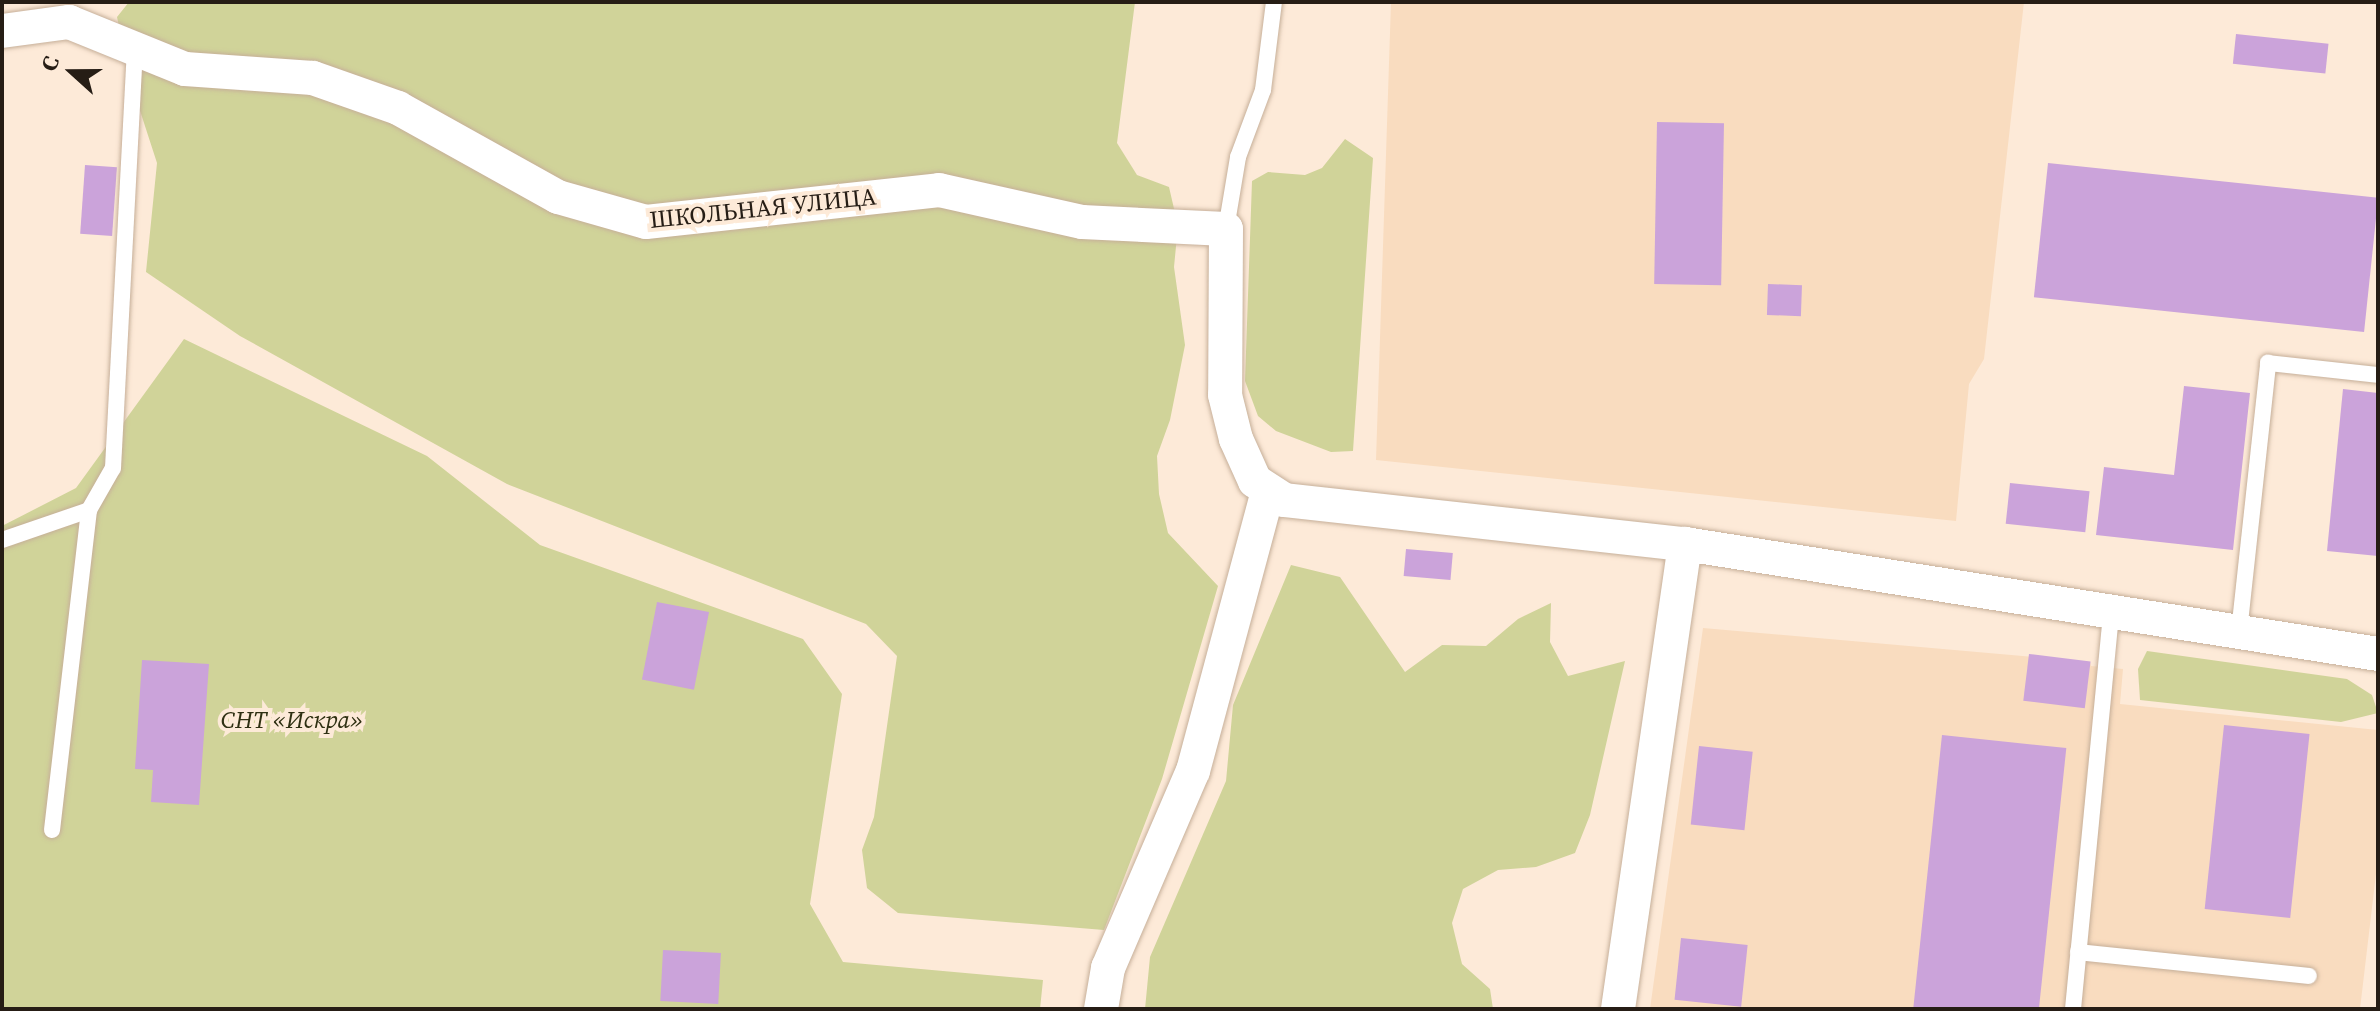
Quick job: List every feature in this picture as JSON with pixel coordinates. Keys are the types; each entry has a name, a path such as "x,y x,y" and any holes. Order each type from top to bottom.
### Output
{"street":[{"name":"ШКОЛЬНАЯ УЛИЦА","path":"2,31 69,22 185,69 313,78 398,108 558,197 646,222 939,190 1082,222 1226,229"},
{"path":"1226,229 1225,395 1236,439 1255,481 1268,492 1331,507 1685,544 2378,654"},
{"path":"1101,1009 1108,968 1193,771 1268,492"},
{"path":"1618,1009 1685,544"}],"lane":[{"path":"1226,229 1238,157 1263,90 1274,2"},
{"path":"52,830 89,510 113,468 135,49"},
{"path":"2239,632 2268,363 2378,375"},
{"path":"2,540 89,510"},
{"path":"2073,1009 2111,614"},
{"path":"2078,952 2309,976"}],"shaded area":[{"path":"1391,2 2024,2 1984,359 1969,384 1956,521 1376,460"},
{"path":"1703,628 2090,662 2091,666 2123,669 2120,704 2378,730 2378,857 2360,1009 1650,1009"}],"green space":[{"path":"129,2 1135,2 1117,143 1137,175 1169,187 1178,226 1174,267 1185,345 1170,420 1157,456 1159,494 1168,533 1218,586 1162,779 1104,930 898,913 867,888 862,850 874,817 897,656 866,624 507,484 240,336 146,272 157,163 132,86 117,17"},
{"path":"1345,139 1373,158 1353,451 1331,452 1276,431 1258,416 1245,381 1252,181 1268,172 1305,175 1322,168"},
{"name":"СНТ «Искра»","path":"184,339 427,456 540,545 803,639 842,694 810,904 843,962 1043,980 1040,1009 2,1009 2,526 76,488"},
{"path":"1291,565 1340,577 1405,672 1442,645 1486,646 1518,619 1551,603 1550,642 1568,676 1625,661 1590,815 1575,853 1536,867 1498,870 1463,889 1452,923 1462,964 1490,989 1493,1009 1145,1009 1150,957 1226,781 1233,705"},
{"path":"2147,651 2347,679 2372,695 2378,713 2341,722 2140,700 2138,669"}],"building":[{"path":"2236,34 2328,44 2325,74 2233,64"},
{"path":"1657,122 1724,123 1721,285 1654,284"},
{"path":"2048,163 2378,198 2364,332 2034,297"},
{"path":"85,165 117,167 112,236 80,234"},
{"path":"1768,284 1802,285 1801,316 1767,315"},
{"path":"2184,386 2250,393 2233,550 2096,535 2104,467 2174,475"},
{"path":"2343,389 2378,393 2378,556 2327,551"},
{"path":"2010,483 2090,491 2085,532 2006,524"},
{"path":"1406,549 1453,553 1450,580 1404,576"},
{"path":"657,602 709,612 694,690 642,680"},
{"path":"2029,654 2091,662 2085,708 2023,701"},
{"path":"142,660 209,664 199,805 151,802 153,770 135,769"},
{"path":"2224,725 2310,734 2290,918 2205,909"},
{"path":"1942,735 2066,748 2039,1009 1913,1008"},
{"path":"1699,746 1753,752 1744,830 1691,825"},
{"path":"1681,938 1748,945 1741,1007 1675,1000"},
{"path":"663,950 721,953 718,1004 660,1001"}]}
